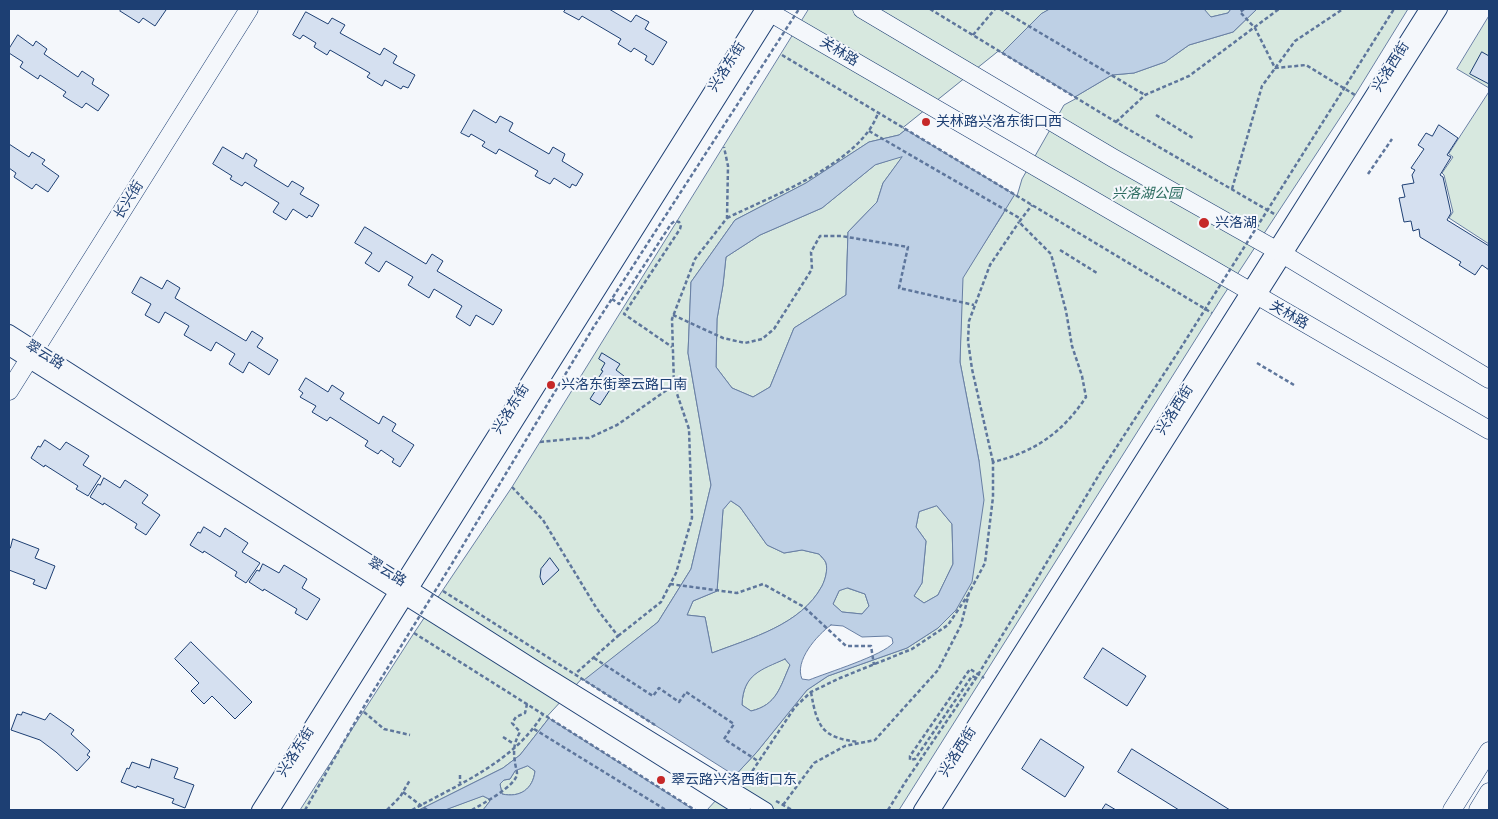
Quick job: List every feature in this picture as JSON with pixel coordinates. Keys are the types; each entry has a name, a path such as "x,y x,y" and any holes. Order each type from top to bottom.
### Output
{"main road":[{"name":"长兴街","path":"9,392 21,354 235,9"},
{"name":"长兴街","path":"21,354 249,9"},
{"path":"862,9 1113,158 1280,253 1489,379"},
{"name":"关林路","path":"769,10 1088,199 1489,430"},
{"path":"1452,810 1489,751"},
{"path":"1478,810 1489,792"}],"street":[{"name":"兴洛西街","path":"933,810 1280,253 1428,9"},
{"name":"兴洛西街","path":"1280,253 1440,9"},
{"name":"兴洛东街","path":"259,810 404,589 769,10"},
{"name":"兴洛西街","path":"921,810 1254,295"},
{"name":"翠云路","path":"9,332 21,354 404,589 738,803 771,805"},
{"name":"兴洛东街","path":"272,810 404,589"}],"path":[{"path":"305,810 371,695 612,299 799,9"},
{"path":"930,9 1116,122 1276,215"},
{"path":"973,35 995,9"},
{"path":"1000,9 1145,95"},
{"path":"1244,9 1240,12 1254,28 1275,68"},
{"path":"1116,122 1145,95 1189,76 1279,9"},
{"path":"1232,189 1262,86 1295,41 1343,9"},
{"path":"888,810 976,678 1038,578 1102,468 1182,346 1394,9"},
{"path":"782,55 1212,313"},
{"path":"1275,68 1306,65 1354,95"},
{"path":"575,674 660,602 676,573 692,518 689,429 674,385 672,320 695,259 728,218 815,174 851,151 864,139 878,113"},
{"path":"1156,115 1193,138"},
{"path":"869,131 1020,221 1051,254 1086,397 1074,416 1042,443 1006,459 993,462"},
{"path":"1368,174 1392,139"},
{"path":"724,147 728,166 728,218"},
{"path":"753,786 745,782 795,708 811,692 840,678 912,649 948,625 969,593 985,563 993,497 993,462 981,415 968,340 969,321 990,265 1032,205"},
{"path":"612,299 619,304 671,224 674,221 679,222 682,226 623,313 673,348"},
{"path":"673,315 723,338 745,343 762,339 774,329 812,269 811,252 820,236 841,236 908,248 899,288 974,305"},
{"path":"1060,250 1097,273"},
{"path":"1257,363 1294,385"},
{"path":"540,442 589,438 617,425 674,385"},
{"path":"512,487 543,520 597,609 618,636"},
{"path":"670,584 737,593 763,584 804,607 846,646 871,646 874,664"},
{"path":"443,591 656,726"},
{"path":"783,805 814,763 845,746 875,740 938,670 961,625 969,593"},
{"path":"414,633 694,810"},
{"path":"594,658 653,696 659,688 679,702 686,692 734,724 724,739 759,761"},
{"path":"976,678 972,676 915,759 910,760 910,756 970,669 984,678"},
{"path":"811,692 814,714 820,726 839,740 862,743"},
{"path":"472,810 503,790 517,774 513,752 514,744 520,732 512,722 516,717 525,713 527,704"},
{"path":"364,712 384,729 410,735"},
{"path":"412,810 485,770 513,752 534,729 543,714"},
{"path":"534,729 666,810"},
{"path":"503,737 514,744"},
{"path":"460,775 460,783"},
{"path":"387,810 403,792 410,780"},
{"path":"403,792 427,810"},
{"path":"771,805 783,805 792,810"}],"green space":[{"path":"809,9 1050,9 1041,14 1002,53 899,135 869,142 806,183 735,220 691,282 688,353 711,485 691,569 658,622 585,680 549,718 520,755 503,768 419,810 300,810 414,633 512,487"},
{"path":"1204,9 1231,9 1228,13 1211,17"},
{"name":"兴洛湖公园","path":"1257,9 1408,9 1355,95 1221,299 899,810 703,810 756,753 807,690 828,676 907,648 938,628 956,610 979,461 960,362 962,278 1003,214 1020,178 1063,104 1112,75 1134,73 1165,62 1189,45 1233,32"},
{"path":"1489,16 1489,88 1457,69"},
{"path":"1489,92 1489,244 1449,218 1453,212 1442,173 1453,157 1449,154"},
{"path":"903,156 883,183 877,202 848,232 846,295 794,328 770,387 753,397 732,388 716,367 717,319 726,257 760,235 822,208 875,165"},
{"path":"731,501 740,507 767,545 784,553 802,550 819,554 827,566 822,586 801,611 774,628 712,653 705,617 687,615 693,601 717,591 723,510"},
{"path":"937,506 952,524 953,564 938,595 924,603 914,596 922,583 926,541 916,527 919,512"},
{"path":"847,588 865,594 869,606 862,614 842,612 833,604 839,591"},
{"path":"785,659 790,665 780,688 772,700 760,708 751,711 742,705 743,695 750,679 768,666"},
{"path":"528,766 535,771 532,783 520,793 514,795 502,794 500,784 504,780 510,779 515,771"},
{"path":"483,796 490,801 483,810 445,810"}],"water":[{"path":"1050,9 1204,9 1211,17 1228,13 1231,9 1257,9 1233,32 1189,45 1165,62 1134,73 1112,75 1063,104 1026,166 1015,194 963,278 960,362 979,461 984,500 972,582 956,610 938,628 907,648 828,676 807,690 756,753 703,810 483,810 490,801 483,796 445,810 419,810 503,768 520,755 549,718 584,680 658,622 691,569 711,485 688,353 691,282 735,220 806,183 869,142 899,135 1002,53 1041,14","holes":["902,157 883,183 877,202 848,232 846,295 794,328 770,387 753,397 732,388 716,367 717,319 726,257 760,235 822,208 875,165","731,501 740,507 767,545 784,553 802,550 819,554 826,563 826,575 822,586 801,611 774,628 712,653 705,617 687,615 693,601 717,591 723,510","937,506 952,524 953,564 938,595 924,603 914,596 922,583 926,541 916,527 919,512","848,588 865,594 869,606 862,614 842,612 833,604 839,591","831,625 843,626 862,637 888,636 892,638 893,643 888,648 854,663 809,680 802,679 800,672 801,664 808,649 819,635","785,659 790,665 780,688 772,700 760,708 751,711 742,705 743,695 750,680 761,670","528,766 535,771 532,783 524,791 514,795 502,794 500,784 504,780 510,779 515,771"]}],"pier":[{"path":"999,51 1077,98 1064,105 1022,179 1017,196 903,128"},
{"path":"582,679 737,777 707,810 694,810 547,717"}],"building":[{"path":"122,9 166,10 155,26 143,18 139,23 120,11"},
{"path":"566,9 609,9 631,22 636,15 649,22 645,29 667,42 653,65 645,60 647,56 634,48 631,52 618,44 621,39 582,16 579,20 564,12"},
{"path":"306,12 328,24 332,18 345,25 340,33 380,55 384,48 397,56 393,63 415,75 408,88 403,86 401,89 385,80 382,86 367,77 370,73 330,50 327,55 314,47 316,43 303,35 300,39 293,35"},
{"path":"18,35 33,46 36,41 47,49 44,54 78,77 82,71 94,79 92,84 109,95 98,111 86,103 82,108 63,96 66,92 40,75 38,79 20,67 23,62 9,53 9,49"},
{"path":"1482,52 1489,56 1489,84 1470,74"},
{"path":"474,110 496,123 500,116 513,123 509,131 549,154 553,147 565,154 562,161 583,174 576,186 572,184 570,188 554,178 550,184 535,176 538,171 499,149 496,154 482,146 485,142 471,134 469,137 461,133"},
{"path":"1439,125 1458,138 1447,155 1451,157 1440,175 1443,177 1451,213 1447,220 1489,246 1489,270 1482,265 1475,275 1459,265 1461,262 1420,237 1419,229 1413,231 1411,221 1404,222 1399,198 1405,197 1402,185 1414,183 1412,175 1415,170 1411,168 1424,149 1418,145 1426,133 1432,136"},
{"path":"9,144 29,157 32,152 45,160 42,164 59,176 48,192 36,184 32,189 14,177 16,173 9,168"},
{"path":"223,147 243,159 246,153 257,160 254,166 288,187 292,181 304,188 300,194 319,205 312,217 309,215 307,218 293,209 286,220 273,212 279,203 245,182 242,186 230,179 232,176 213,164"},
{"path":"365,227 426,264 432,254 443,261 437,271 502,310 493,325 476,315 470,326 456,317 462,306 434,289 429,298 408,285 413,277 386,261 379,272 365,263 372,253 355,243"},
{"path":"141,277 162,289 167,280 180,288 175,298 246,341 252,331 263,338 257,347 278,360 269,375 249,362 243,373 229,364 235,354 216,342 211,351 184,335 189,326 165,312 159,323 145,315 151,304 132,293"},
{"path":"602,353 620,364 616,370 624,376 616,387 613,385 600,405 590,399 599,385 595,383 603,371 601,370 605,363 599,359"},
{"path":"306,378 328,392 332,385 344,393 340,399 379,424 383,416 396,424 392,431 414,445 400,467 392,462 394,459 381,450 378,454 365,446 368,441 330,417 327,421 312,412 316,406 300,397 303,393 299,390"},
{"path":"45,440 60,450 66,442 89,456 83,465 101,476 88,496 76,489 78,486 31,458 38,446 40,447"},
{"path":"104,478 120,488 125,480 148,495 142,503 160,515 146,535 135,528 137,524 104,503 103,505 90,497"},
{"path":"204,527 220,537 225,528 248,543 242,552 260,563 246,583 235,576 237,572 204,551 203,553 190,545 198,532 200,533"},
{"path":"13,539 39,549 35,558 55,566 46,589 33,584 35,580 9,570 9,548"},
{"path":"550,558 559,570 543,585 540,577 541,569"},
{"path":"263,564 279,573 284,565 307,579 302,588 320,599 307,620 295,613 297,609 249,582"},
{"path":"191,642 252,702 235,719 212,696 204,704 191,691 199,683 175,659"},
{"path":"1103,648 1146,676 1127,706 1084,678"},
{"path":"23,712 45,720 50,713 74,730 71,734 90,751 87,755 90,757 77,771 40,740 11,730 17,714 21,715"},
{"path":"1041,739 1084,767 1065,797 1022,769"},
{"path":"1132,749 1230,810 1179,810 1118,772"},
{"path":"152,759 178,768 174,778 194,785 185,808 172,803 174,799 121,782 132,762 149,768"},
{"path":"1106,804 1116,810 1102,810"}],"place":[{"name":"关林路兴洛东街口西","path":"926,122"},
{"name":"兴洛湖","path":"1204,223"},
{"name":"兴洛东街翠云路口南","path":"551,385"},
{"name":"翠云路兴洛西街口东","path":"661,780"}]}
